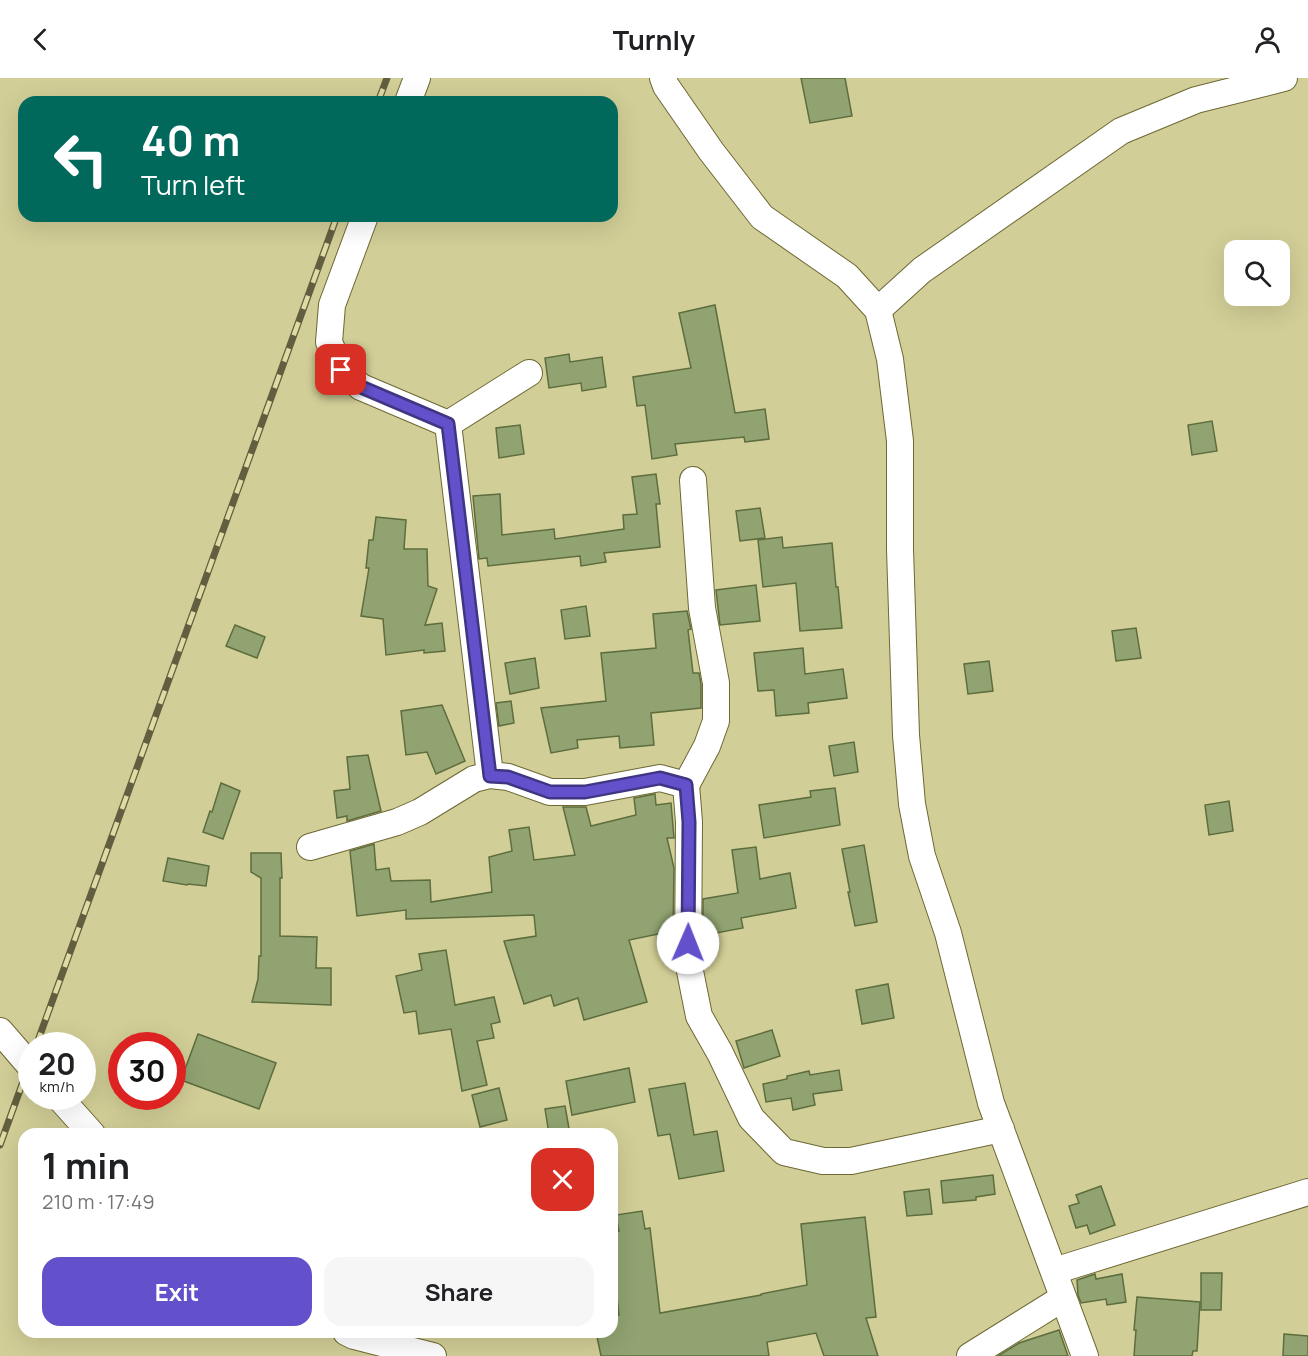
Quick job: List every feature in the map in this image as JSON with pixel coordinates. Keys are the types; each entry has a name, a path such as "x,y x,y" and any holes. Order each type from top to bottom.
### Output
{"street":[{"path":"410,96 417,78"},
{"path":"663,78 666,86 711,151 762,217 847,276 878,310 890,359 900,441 900,549 906,735 912,804 922,856 948,933 991,1103 1085,1356"},
{"path":"878,310 922,270 1121,131 1196,100 1284,78"},
{"path":"363,222 332,305 329,342 341,370 361,387 448,424"},
{"path":"448,424 529,373"},
{"path":"448,424 490,776"},
{"path":"693,480 702,608 716,683 716,721 707,746 686,785 689,822 688,961 699,1016 720,1053 751,1118 784,1152 823,1161 851,1161 1001,1128"},
{"path":"310,847 397,822 420,812 474,779 490,776 508,777 550,792 585,792 660,778 686,785"},
{"path":"0,1031 18,1052"},
{"path":"71,1110 87,1128"},
{"path":"1054,1271 1308,1192"},
{"path":"970,1356 1063,1298"},
{"path":"362,1338 433,1356"}],"building":[{"path":"801,78 845,78 852,116 810,123"},
{"path":"715,305 735,413 765,409 769,439 745,442 744,437 675,444 677,455 652,459 645,405 637,406 633,377 691,368 679,313"},
{"path":"569,354 570,362 602,357 606,387 582,391 581,383 549,388 545,358"},
{"path":"1212,421 1217,451 1192,455 1188,425"},
{"path":"520,425 524,454 499,458 496,428"},
{"path":"656,474 660,504 656,504 660,547 604,553 606,562 581,566 580,556 488,566 487,558 479,559 473,496 500,494 502,535 554,529 555,539 624,529 623,515 637,514 632,477"},
{"path":"760,508 765,538 740,541 736,511"},
{"path":"376,517 406,520 404,549 427,549 428,586 437,589 425,625 442,623 445,651 424,653 424,650 386,655 383,619 361,616 369,568 366,568 369,540 373,540"},
{"path":"782,537 783,548 832,543 842,628 800,631 796,583 763,587 758,540"},
{"path":"756,585 760,621 720,625 716,590"},
{"path":"586,606 590,636 565,639 561,610"},
{"path":"687,611 691,629 688,630 693,673 699,673 701,684 701,708 651,713 654,745 620,748 619,736 577,740 578,748 551,753 541,708 606,701 601,653 656,648 653,614"},
{"path":"235,625 265,637 257,658 226,646"},
{"path":"1136,628 1141,658 1116,661 1112,631"},
{"path":"803,648 805,674 843,669 847,698 808,703 809,713 776,716 774,690 758,691 754,653"},
{"path":"535,658 539,688 510,694 505,663"},
{"path":"989,661 993,691 968,694 964,664"},
{"path":"511,701 514,723 499,726 496,703"},
{"path":"442,705 465,761 436,774 427,752 406,755 401,711"},
{"path":"854,742 858,772 834,776 829,746"},
{"path":"368,755 381,811 347,821 347,816 337,818 334,791 350,789 347,757"},
{"path":"221,783 240,791 223,839 203,832"},
{"path":"835,788 840,825 764,838 759,805 811,797 810,791"},
{"path":"655,794 656,805 671,803 674,838 667,838 674,868 673,931 629,940 647,1002 584,1020 578,998 554,1006 551,995 524,1004 504,941 536,936 534,915 406,919 406,910 357,916 350,851 374,844 376,870 389,868 391,881 430,880 431,902 492,892 489,857 512,851 509,830 529,827 534,860 575,855 563,807 586,807 591,826 636,815 634,798"},
{"path":"1229,801 1233,831 1209,835 1205,805"},
{"path":"864,845 877,922 855,926 842,849"},
{"path":"756,847 760,879 790,873 796,908 741,918 743,928 711,934 709,924 703,925 703,899 738,893 732,850"},
{"path":"251,853 281,853 280,936 317,937 316,968 331,968 331,1005 252,1002 258,979 259,956 261,956 261,878 251,872"},
{"path":"168,858 209,866 206,886 163,881"},
{"path":"446,950 455,1005 494,997 500,1022 491,1024 494,1038 477,1041 487,1085 462,1091 451,1029 419,1034 416,1011 404,1013 396,976 422,970 419,954"},
{"path":"888,984 894,1018 862,1024 856,990"},
{"path":"772,1030 780,1056 744,1068 736,1041"},
{"path":"198,1034 276,1063 259,1109 186,1082 186,1066"},
{"path":"629,1068 635,1102 572,1115 566,1081"},
{"path":"839,1070 842,1090 813,1094 815,1105 793,1110 791,1098 766,1102 763,1084 809,1071 810,1075"},
{"path":"685,1083 694,1135 717,1131 724,1171 679,1179 670,1134 658,1136 649,1089"},
{"path":"499,1088 507,1120 480,1127 472,1095"},
{"path":"565,1106 569,1128 548,1128 545,1109"},
{"path":"993,1175 995,1194 976,1197 976,1200 943,1203 941,1181"},
{"path":"1101,1186 1115,1225 1090,1234 1087,1225 1076,1228 1069,1206 1079,1203 1076,1195"},
{"path":"929,1189 932,1214 907,1216 904,1192"},
{"path":"642,1211 645,1229 650,1228 660,1313 807,1285 801,1224 865,1217 876,1317 866,1318 878,1356 824,1356 816,1333 767,1342 769,1356 601,1356 597,1338 618,1338 618,1215"},
{"path":"1201,1273 1222,1273 1221,1310 1201,1310"},
{"path":"1095,1274 1096,1279 1122,1274 1126,1302 1107,1305 1106,1299 1081,1303 1077,1280"},
{"path":"1137,1297 1200,1302 1197,1351 1193,1351 1192,1356 1134,1356"},
{"path":"1059,1330 1068,1356 998,1356 1019,1343"},
{"path":"1284,1334 1308,1336 1308,1356 1283,1356"}],"railway":[{"path":"380,96 387,78"},
{"path":"41,1032 335,222"},
{"path":"0,1145 18,1096"}],"route":[{"path":"341,370 361,387 448,424 490,776 508,777 550,792 585,792 660,778 686,785 689,822 688,943"}]}
